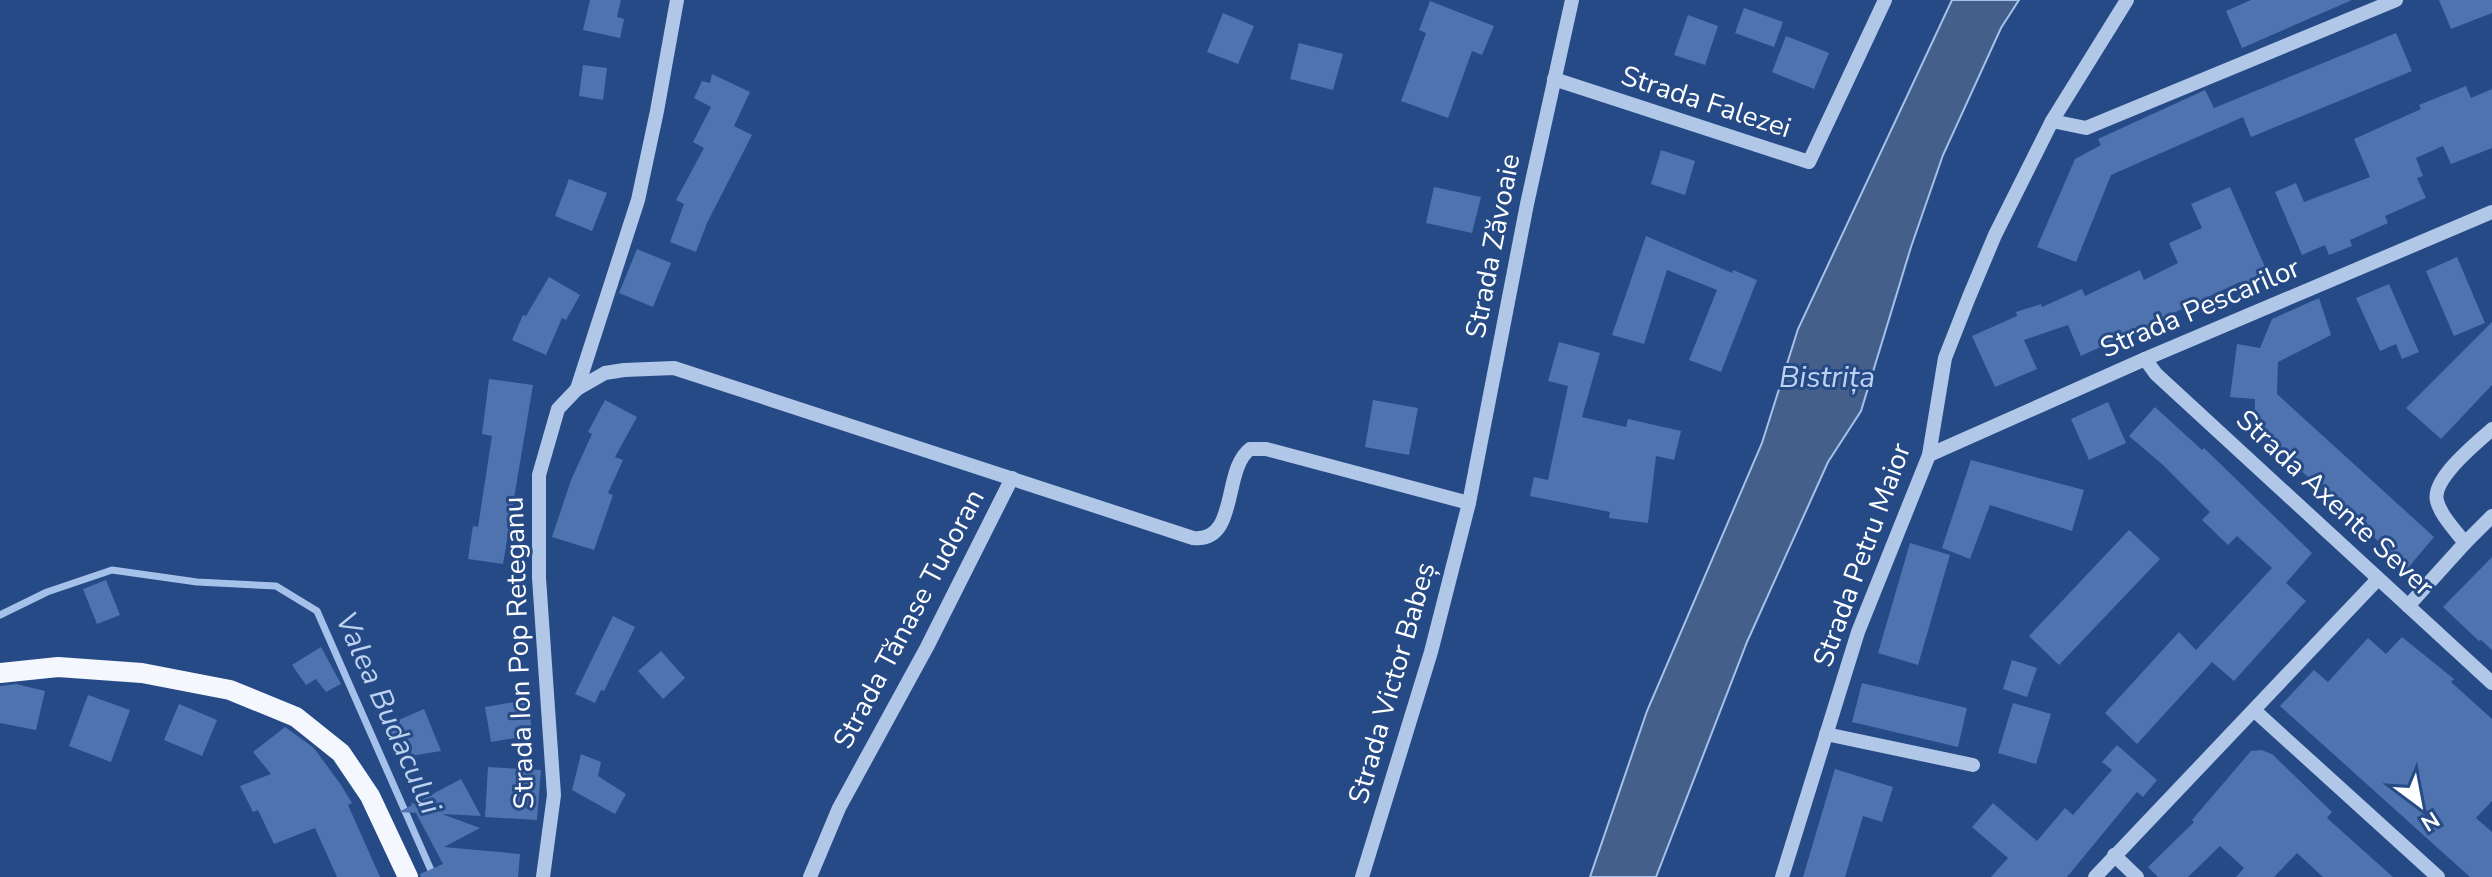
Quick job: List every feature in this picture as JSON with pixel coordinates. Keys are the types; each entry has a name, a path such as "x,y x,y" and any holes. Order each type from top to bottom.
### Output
{"main road":[{"path":"0,673 58,667 142,673 230,690 296,717 341,753 370,796 408,877"}],"street":[{"name":"Strada Ion Pop Reteganu","path":"577,389 638,200 677,0"},
{"name":"Strada Zăvoaie","path":"1469,503 1572,0"},
{"name":"Strada Falezei","path":"1554,79 1809,162 1885,0"},
{"name":"Strada Petru Maior","path":"1782,877 1858,632 1929,455 1945,358 1995,235 2052,121 2127,0"},
{"path":"2052,121 2086,128 2396,0"},
{"name":"Strada Pescarilor","path":"1929,455 2145,359 2492,212"},
{"name":"Strada Axente Sever","path":"2145,359 2156,374 2492,683"},
{"name":"Strada Ion Pop Reteganu","path":"543,877 554,795 539,578 539,475 558,409 577,389 605,373 674,368 1012,478"},
{"path":"2465,543 2444,516 2437,503 2436,492 2454,465 2492,429"},
{"name":"Strada Tănase Tudoran","path":"810,877 839,808 927,647 1012,478 1201,539 1214,535 1219,529 1240,462 1250,449 1266,449 1469,503"},
{"name":"Strada Victor Babeș","path":"1362,877 1431,652 1469,503"},
{"path":"2408,606 2492,516"},
{"path":"2095,877 2378,579"},
{"path":"2255,711 2438,877"},
{"path":"1826,734 1973,765"},
{"path":"2114,855 2137,877"}],"water":[{"name":"Bistrița","path":"1952,0 2019,0 2001,28 1943,155 1911,247 1861,411 1828,462 1747,642 1656,877 1590,877 1647,711 1762,443 1798,329"}],"building":[{"path":"590,0 621,0 617,17 624,19 620,38 583,30"},
{"path":"2251,0 2352,0 2242,48 2226,11"},
{"path":"2439,0 2492,0 2492,13 2451,29"},
{"path":"1430,1 1494,26 1482,55 1472,51 1448,118 1401,101 1426,33 1419,30"},
{"path":"1744,8 1783,22 1774,47 1735,33"},
{"path":"1223,13 1254,26 1238,64 1207,52"},
{"path":"1688,15 1718,26 1705,65 1674,55"},
{"path":"2396,33 2412,71 2251,137 2243,117 2111,175 2076,262 2037,247 2075,159 2101,145 2098,139 2205,90 2214,108"},
{"path":"1786,36 1829,53 1814,89 1772,72"},
{"path":"1299,43 1343,54 1333,90 1290,79"},
{"path":"583,65 607,68 603,100 579,96"},
{"path":"712,74 750,92 734,126 752,135 707,223 696,252 670,242 684,204 676,200 704,148 693,142 711,107 694,98 702,81 710,83"},
{"path":"2466,86 2471,98 2492,89 2492,148 2451,164 2443,146 2416,158 2423,176 2417,178 2426,198 2385,216 2388,223 2350,240 2352,246 2329,255 2325,245 2302,255 2275,192 2296,183 2304,202 2370,177 2354,139 2421,109 2419,105"},
{"path":"1661,150 1695,161 1685,195 1651,184"},
{"path":"569,179 607,193 592,231 555,216"},
{"path":"1434,187 1481,197 1472,233 1426,223"},
{"path":"2230,187 2268,274 2241,286 2240,282 2081,356 2068,325 2024,340 2037,369 1995,387 1972,336 2017,316 2016,312 2041,304 2042,307 2082,289 2085,296 2140,270 2144,280 2178,263 2169,243 2202,228 2191,204"},
{"path":"1646,236 1732,273 1733,270 1757,280 1721,372 1689,360 1717,290 1667,270 1644,344 1612,335"},
{"path":"637,249 671,263 653,307 619,293"},
{"path":"2457,257 2485,323 2454,336 2426,271"},
{"path":"549,277 580,295 566,320 562,318 546,355 512,340 523,315 526,316"},
{"path":"2389,284 2419,352 2402,359 2396,344 2380,351 2356,298"},
{"path":"2319,298 2331,335 2278,362 2277,394 2434,537 2408,568 2254,428 2255,399 2230,397 2237,344 2260,348 2272,319"},
{"path":"2492,322 2492,385 2441,439 2406,408"},
{"path":"1559,342 1600,353 1582,417 1626,427 1628,419 1681,431 1674,460 1656,456 1648,523 1609,518 1610,512 1530,496 1534,477 1548,480 1568,386 1548,381"},
{"path":"489,379 533,385 503,564 468,559 473,526 478,527 492,436 482,434"},
{"path":"605,400 637,417 615,457 623,460 608,493 613,495 594,550 552,537 571,480 592,434 588,432"},
{"path":"1373,400 1418,408 1409,455 1365,447"},
{"path":"2108,402 2126,443 2089,460 2071,419"},
{"path":"2155,407 2202,450 2204,448 2312,553 2286,583 2306,601 2234,681 2212,662 2137,744 2105,713 2179,632 2196,650 2272,568 2237,536 2228,545 2202,520 2210,512 2129,436"},
{"path":"1971,460 2084,490 2072,531 1990,505 1970,559 1942,548"},
{"path":"2129,530 2160,559 2059,665 2029,636"},
{"path":"1910,543 1950,555 1918,665 1878,653"},
{"path":"2492,557 2492,650 2443,607"},
{"path":"106,580 120,615 97,624 83,589"},
{"path":"613,616 635,627 595,703 575,694"},
{"path":"2402,637 2454,679 2451,682 2492,719 2492,801 2476,818 2492,832 2492,877 2470,877 2280,706 2314,670 2328,682 2368,638 2386,654"},
{"path":"321,647 341,684 326,692 316,679 306,685 292,665"},
{"path":"661,651 685,678 663,699 638,671"},
{"path":"2012,660 2037,668 2027,697 2003,689"},
{"path":"1862,683 1967,708 1958,747 1852,722"},
{"path":"16,684 45,691 36,730 0,723 0,686"},
{"path":"88,695 130,710 111,762 69,746"},
{"path":"527,700 533,735 491,742 485,707"},
{"path":"2013,703 2051,714 2036,764 1998,753"},
{"path":"179,704 217,720 202,756 164,740"},
{"path":"424,709 441,751 398,758 385,726"},
{"path":"285,727 314,748 341,785 352,803 348,805 380,877 337,877 315,828 274,844 258,810 253,812 240,786 271,774 253,752"},
{"path":"2117,745 2157,780 2143,797 2137,792 2067,877 1991,877 2008,858 1972,827 1993,803 2037,841 2065,808 2073,815 2112,770 2102,762"},
{"path":"2261,750 2272,754 2332,812 2327,818 2393,877 2323,877 2297,853 2274,877 2236,877 2244,868 2220,846 2188,877 2158,877 2148,867 2194,822 2192,820 2251,751"},
{"path":"581,754 601,762 598,776 626,794 615,814 572,790"},
{"path":"488,767 541,770 537,820 485,817"},
{"path":"1835,769 1893,787 1882,822 1863,816 1845,877 1803,877"},
{"path":"461,779 481,816 442,814 480,828 444,847 520,854 518,877 421,877 420,874 443,864 416,813 399,812 412,805 411,802 414,804"}],"waterway":[{"name":"Valea Budacului","path":"0,615 47,592 112,570 197,582 276,586 317,611 434,877"}]}
